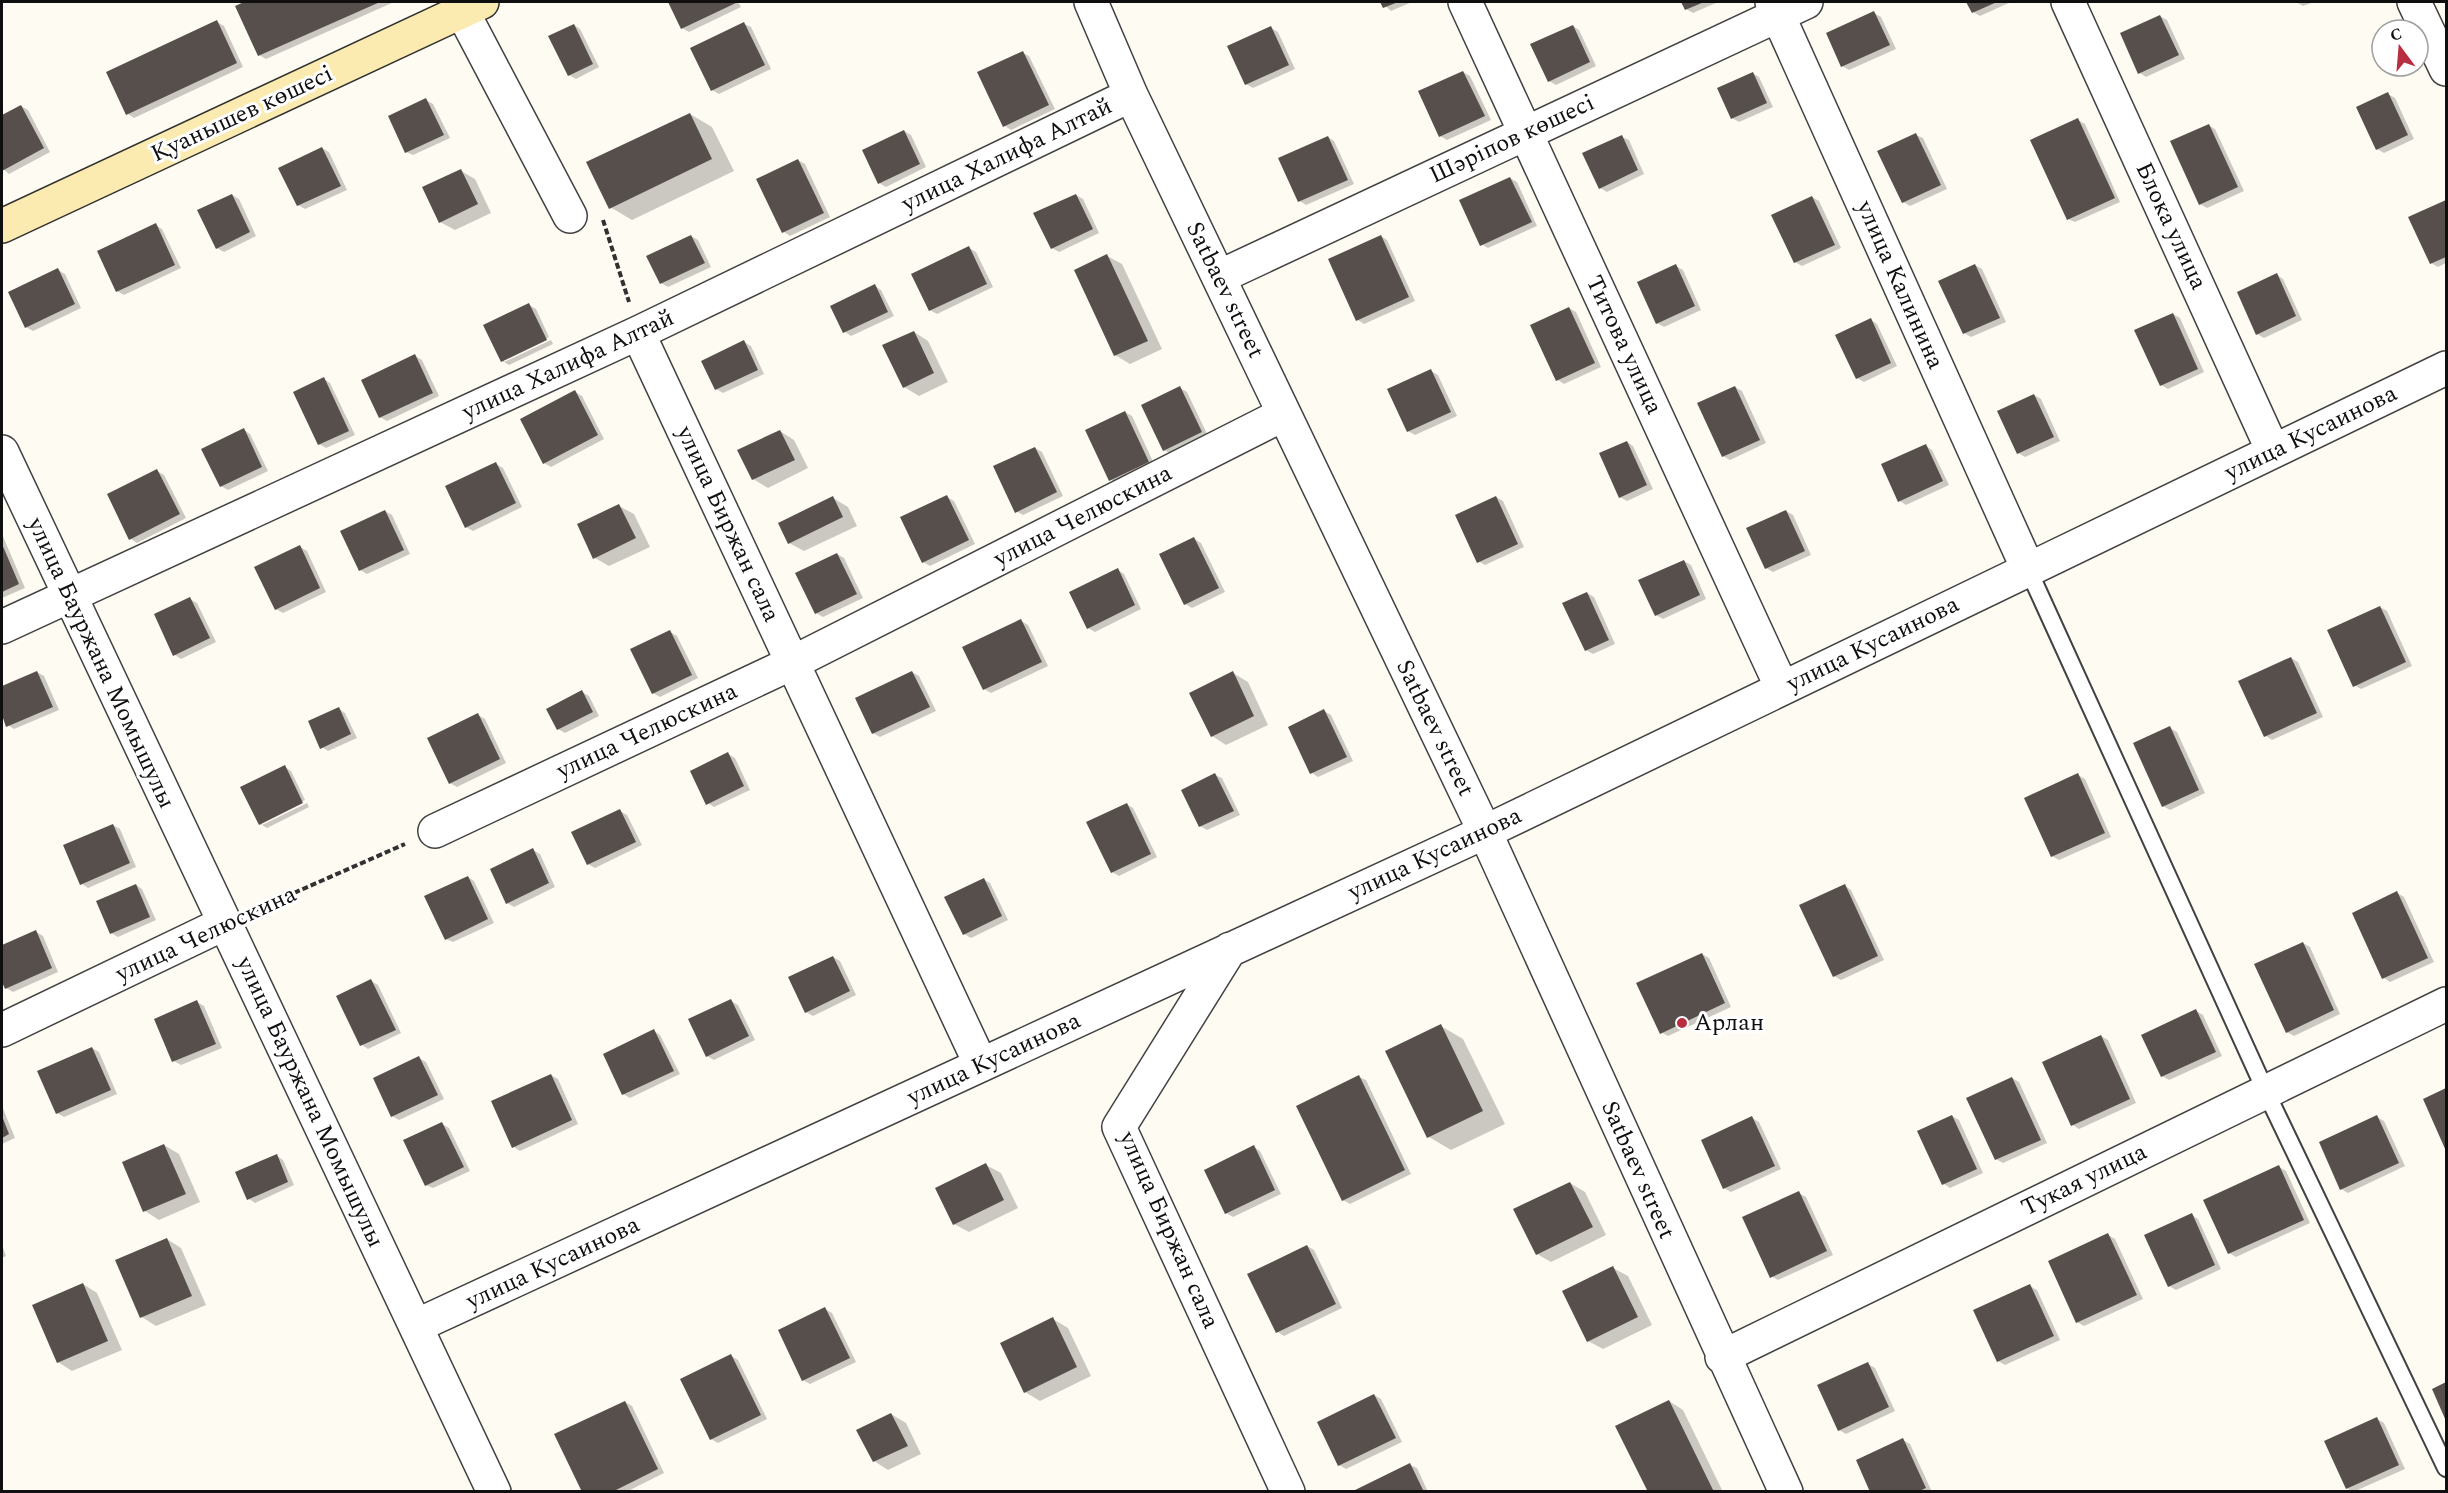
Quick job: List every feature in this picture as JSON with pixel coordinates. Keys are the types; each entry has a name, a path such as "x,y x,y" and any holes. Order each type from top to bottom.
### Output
{"street":[{"name":"Satbaev street","path":"1091,2 1131,95 1485,831 1722,1357 1785,1491"},
{"name":"Титова улица","path":"1465,2 1782,688"},
{"name":"Блока улица","path":"2068,2 2273,451"},
{"path":"2414,2 2446,69"},
{"path":"472,6 570,216"},
{"name":"Қуанышев көшесі","path":"2,226 472,6"},
{"name":"Шәріпов көшесі","path":"1219,277 1526,133 1786,6"},
{"name":"улица Калинина","path":"1786,6 2028,569"},
{"name":"улица Халифа Алтай","path":"2,627 638,333 1131,95"},
{"name":"улица Биржан сала","path":"638,333 981,1065"},
{"name":"улица Кусаинова","path":"416,1326 1485,831 2446,368"},
{"name":"улица Челюскина","path":"435,831 792,663 1284,414"},
{"name":"улица Бауржана Момышулы","path":"2,452 494,1491"},
{"name":"улица Челюскина","path":"2,1030 225,923"},
{"name":"улица Биржан сала","path":"1230,949 1119,1127 1288,1491"},
{"name":"Тукая улица","path":"1722,1357 2446,1004"}],"lane":[{"path":"2028,569 2266,1092 2446,1468"}],"path":[{"path":"570,216 602,215 638,333"},
{"name":"улица Челюскина","path":"225,923 435,831"}],"building":[{"path":"244,2 380,2 258,56 235,6"},
{"path":"668,2 738,2 681,29"},
{"path":"1380,2 1398,2 1383,8"},
{"path":"1681,2 1704,2 1685,10"},
{"path":"1966,2 1997,2 1972,13"},
{"path":"1874,11 1890,45 1841,67 1826,33"},
{"path":"2160,15 2179,55 2138,74 2120,33"},
{"path":"217,20 237,63 126,115 106,72"},
{"path":"744,22 765,65 711,91 690,48"},
{"path":"574,24 593,64 568,76 548,36"},
{"path":"1573,25 1590,62 1548,82 1530,44"},
{"path":"1271,26 1289,65 1245,85 1227,46"},
{"path":"1023,51 1049,105 1003,127 977,72"},
{"path":"1463,71 1485,116 1439,137 1418,91"},
{"path":"1753,72 1767,103 1731,119 1717,88"},
{"path":"2388,92 2408,135 2376,150 2356,107"},
{"path":"426,98 444,135 405,153 388,116"},
{"path":"21,105 44,148 2,171 2,115"},
{"path":"690,113 712,159 609,209 586,162"},
{"path":"2078,118 2115,198 2067,220 2030,140"},
{"path":"2209,124 2238,187 2199,205 2170,141"},
{"path":"904,130 920,164 878,184 862,150"},
{"path":"1916,133 1941,185 1902,203 1877,151"},
{"path":"1622,135 1638,170 1599,189 1582,153"},
{"path":"1328,136 1348,180 1298,202 1278,158"},
{"path":"322,147 341,186 297,206 278,168"},
{"path":"798,159 824,213 782,233 756,179"},
{"path":"461,169 478,204 439,223 422,187"},
{"path":"1510,177 1532,222 1480,246 1459,200"},
{"path":"232,194 250,232 216,249 197,210"},
{"path":"1076,194 1093,229 1051,249 1033,213"},
{"path":"1812,196 1835,245 1794,263 1771,215"},
{"path":"2446,200 2446,257 2430,264 2408,217"},
{"path":"156,223 175,265 116,292 97,251"},
{"path":"691,235 705,263 660,284 646,256"},
{"path":"1381,235 1409,297 1356,321 1328,259"},
{"path":"969,246 987,284 929,311 911,274"},
{"path":"1107,254 1148,341 1114,356 1074,270"},
{"path":"1676,264 1695,306 1656,324 1637,282"},
{"path":"1975,264 2000,318 1963,334 1938,281"},
{"path":"58,268 75,304 25,328 8,292"},
{"path":"2277,273 2296,316 2256,335 2237,292"},
{"path":"875,284 888,312 843,333 830,306"},
{"path":"529,303 547,340 501,362 483,325"},
{"path":"1569,307 1595,363 1556,381 1530,325"},
{"path":"2173,313 2198,369 2160,386 2134,330"},
{"path":"1871,318 1891,363 1856,379 1835,335"},
{"path":"914,331 934,373 903,388 882,345"},
{"path":"744,340 758,370 715,390 701,361"},
{"path":"415,354 433,393 379,418 361,380"},
{"path":"1431,369 1451,412 1407,432 1387,389"},
{"path":"324,377 349,431 318,445 293,392"},
{"path":"1180,386 1202,432 1163,451 1141,405"},
{"path":"1735,386 1760,440 1722,457 1697,403"},
{"path":"575,390 598,435 543,464 520,419"},
{"path":"2034,394 2054,437 2017,454 1997,411"},
{"path":"1125,411 1149,462 1109,481 1085,430"},
{"path":"244,428 262,467 220,487 201,449"},
{"path":"780,430 795,460 752,480 737,450"},
{"path":"1627,441 1647,485 1619,498 1599,453"},
{"path":"1926,444 1943,481 1898,502 1881,464"},
{"path":"1035,447 1057,492 1015,513 993,466"},
{"path":"496,462 516,503 465,528 445,486"},
{"path":"157,469 180,514 129,540 107,494"},
{"path":"947,495 969,540 922,563 900,517"},
{"path":"833,496 843,517 788,544 778,523"},
{"path":"1496,496 1518,544 1477,563 1455,515"},
{"path":"619,504 636,538 593,559 577,524"},
{"path":"385,510 404,550 359,571 340,531"},
{"path":"1786,510 1805,551 1765,569 1746,528"},
{"path":"1194,537 1219,588 1184,605 1159,554"},
{"path":"2,544 19,584 2,592"},
{"path":"300,545 320,588 275,610 254,567"},
{"path":"837,553 857,594 815,614 795,573"},
{"path":"1684,560 1700,595 1655,616 1638,580"},
{"path":"1118,568 1135,605 1087,629 1069,592"},
{"path":"1587,592 1609,640 1585,651 1562,603"},
{"path":"190,597 210,638 173,656 154,614"},
{"path":"2380,606 2406,662 2353,687 2327,630"},
{"path":"1021,619 1042,662 983,690 962,647"},
{"path":"670,630 692,675 652,694 630,649"},
{"path":"2291,657 2317,713 2264,737 2238,681"},
{"path":"37,671 53,707 6,727 2,715 2,686"},
{"path":"912,671 930,707 872,734 855,698"},
{"path":"1233,671 1254,716 1211,737 1189,693"},
{"path":"582,690 593,712 557,730 546,709"},
{"path":"339,707 351,734 320,749 308,721"},
{"path":"1324,709 1347,757 1310,774 1288,727"},
{"path":"478,713 500,759 449,784 427,738"},
{"path":"2170,726 2199,790 2162,807 2133,743"},
{"path":"728,752 744,786 706,805 690,771"},
{"path":"285,765 303,803 259,825 240,787"},
{"path":"1215,773 1234,811 1199,827 1181,790"},
{"path":"2078,773 2105,833 2051,857 2024,798"},
{"path":"1127,803 1151,854 1111,873 1086,822"},
{"path":"620,809 636,842 587,865 571,832"},
{"path":"113,824 130,863 80,885 63,845"},
{"path":"533,848 549,883 506,904 490,869"},
{"path":"468,876 488,919 445,940 424,896"},
{"path":"984,878 1002,916 963,935 944,897"},
{"path":"136,884 150,917 110,934 96,901"},
{"path":"1845,884 1878,956 1833,977 1799,905"},
{"path":"2397,891 2428,958 2382,979 2352,913"},
{"path":"36,930 52,968 5,989 2,982 2,945"},
{"path":"2303,942 2334,1010 2286,1033 2254,964"},
{"path":"1702,953 1725,1003 1660,1034 1636,983"},
{"path":"833,956 850,991 805,1013 788,977"},
{"path":"371,979 396,1030 360,1046 336,996"},
{"path":"731,999 749,1036 706,1057 688,1019"},
{"path":"197,1000 216,1044 172,1062 154,1019"},
{"path":"2196,1009 2216,1052 2161,1077 2141,1035"},
{"path":"1441,1024 1483,1111 1427,1138 1385,1051"},
{"path":"654,1029 674,1071 622,1095 603,1054"},
{"path":"2101,1035 2130,1099 2071,1126 2042,1062"},
{"path":"92,1047 111,1090 56,1114 37,1071"},
{"path":"419,1056 438,1095 391,1117 373,1078"},
{"path":"551,1074 572,1120 512,1148 491,1101"},
{"path":"1359,1075 1405,1170 1342,1201 1296,1106"},
{"path":"2012,1077 2041,1140 1995,1160 1966,1098"},
{"path":"2446,1088 2446,1151 2423,1099"},
{"path":"1952,1115 1977,1169 1942,1185 1917,1131"},
{"path":"2377,1115 2399,1163 2340,1190 2319,1142"},
{"path":"2,1116 9,1134 2,1138"},
{"path":"1752,1116 1775,1166 1723,1189 1701,1140"},
{"path":"442,1122 464,1167 425,1186 403,1140"},
{"path":"164,1144 186,1194 143,1212 122,1162"},
{"path":"1254,1145 1275,1190 1225,1214 1204,1170"},
{"path":"277,1154 288,1182 247,1200 235,1172"},
{"path":"986,1163 1004,1200 953,1225 935,1188"},
{"path":"2279,1165 2304,1220 2228,1254 2203,1200"},
{"path":"1570,1182 1593,1227 1536,1255 1513,1209"},
{"path":"1799,1191 1827,1251 1770,1278 1742,1217"},
{"path":"2192,1213 2215,1265 2168,1287 2144,1235"},
{"path":"2108,1233 2137,1295 2076,1323 2048,1261"},
{"path":"167,1238 192,1296 140,1318 115,1260"},
{"path":"1307,1245 1336,1304 1276,1333 1247,1274"},
{"path":"1613,1266 1638,1317 1587,1342 1562,1291"},
{"path":"83,1283 108,1341 57,1363 32,1305"},
{"path":"2030,1284 2054,1336 1997,1362 1973,1310"},
{"path":"825,1307 850,1358 802,1381 778,1330"},
{"path":"1053,1317 1077,1367 1024,1393 1000,1343"},
{"path":"731,1354 761,1415 710,1440 680,1379"},
{"path":"1868,1362 1889,1407 1838,1431 1817,1385"},
{"path":"2446,1382 2446,1421 2432,1389"},
{"path":"1374,1394 1396,1438 1338,1466 1317,1422"},
{"path":"1669,1400 1714,1492 1648,1492 1615,1426"},
{"path":"625,1401 658,1469 612,1492 582,1492 554,1434"},
{"path":"891,1413 908,1446 873,1462 856,1430"},
{"path":"2377,1417 2399,1465 2346,1489 2324,1441"},
{"path":"1903,1438 1926,1488 1917,1492 1870,1492 1856,1460"},
{"path":"1410,1463 1424,1492 1351,1492"}],"place":[{"name":"Арлан","path":"1682,1023"}]}
